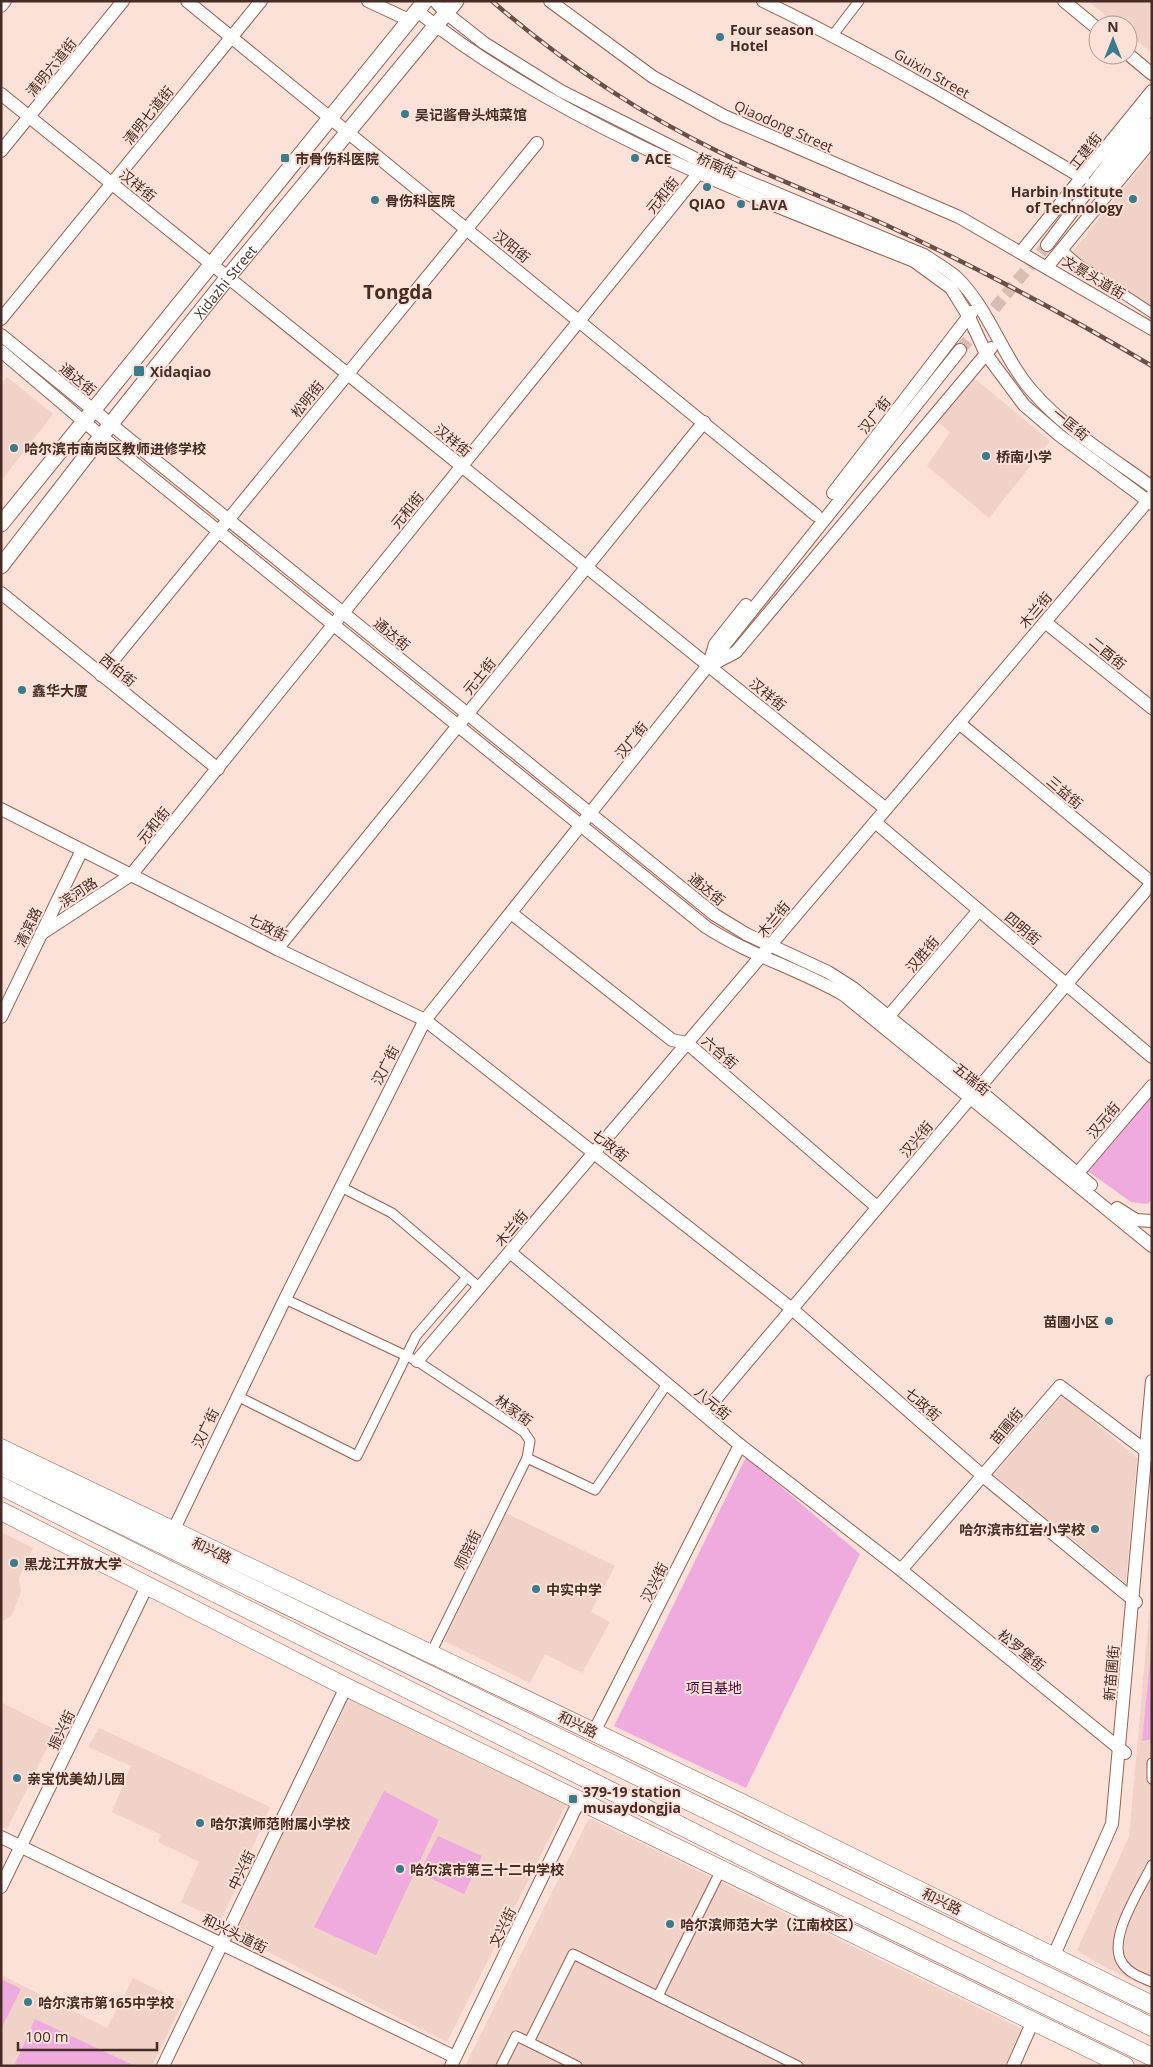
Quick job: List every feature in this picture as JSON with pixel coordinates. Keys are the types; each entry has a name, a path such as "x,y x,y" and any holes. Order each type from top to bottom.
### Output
{"highway":[{"name":"和兴路","path":"1,1448 742,1803 1152,2005"},
{"path":"1,1466 40,1485 130,1511"},
{"name":"和兴路","path":"40,1485 1152,2028"},
{"path":"1,1486 775,1873 1004,1983 1152,2057"},
{"path":"1,1511 122,1546"},
{"path":"1,1511 148,1584 346,1687 1125,2066"},
{"path":"454,1712 533,1777"},
{"path":"625,1772 742,1803"},
{"path":"689,1854 775,1873"},
{"path":"1004,1983 1036,2022"}],"main road":[{"name":"Xidazhi Street","path":"1,566 228,277 452,6"},
{"name":"Xidazhi Street","path":"1,524 329,117 417,11"}],"street":[{"path":"1,6 5,1"},
{"name":"清明六道街","path":"1,150 123,1"},
{"name":"汉阳街","path":"187,1 816,515"},
{"name":"清明七道街","path":"1,319 261,1"},
{"path":"368,1 417,11"},
{"name":"桥南街","path":"435,1 452,6 484,43 554,86 706,164 924,255 956,277 977,304 997,340"},
{"name":"Qiaodong Street","path":"550,1 653,77 724,116 959,217 1021,252"},
{"name":"Guixin Street","path":"763,1 833,35 915,79 1083,178"},
{"path":"833,35 859,1"},
{"path":"1064,1 1088,21"},
{"name":"桥南街","path":"417,11 436,26 532,88 698,174 914,261 951,288 969,317 986,354"},
{"path":"1138,62 1152,74"},
{"name":"工建街","path":"1021,252 1152,91"},
{"name":"汉祥街","path":"1,94 886,809"},
{"name":"工建街","path":"1048,267 1054,248 1152,105"},
{"name":"工建街","path":"1054,248 1152,124"},
{"name":"工建街","path":"1054,248 1152,140"},
{"name":"松明街","path":"101,675 537,143"},
{"name":"元和街","path":"132,875 706,164"},
{"path":"1054,248 1152,313"},
{"name":"文景头道街","path":"1021,252 1152,329"},
{"name":"汉广街","path":"709,666 715,644 969,317 977,304"},
{"name":"通达街","path":"1,336 88,416"},
{"name":"汉广街","path":"709,666 736,652 997,340"},
{"name":"一匡街","path":"997,340 1032,391 1067,425 1152,487"},
{"name":"通达街","path":"1,351 228,520 715,915 746,934 771,944"},
{"name":"汉广街","path":"173,1531 237,1396 425,1020 709,666 827,513 964,352"},
{"name":"一匡街","path":"986,354 1024,405 1059,435 1150,500"},
{"name":"元士街","path":"277,949 704,422"},
{"name":"通达街","path":"106,430 219,531 581,827 706,927 735,945 761,956"},
{"name":"木兰街","path":"417,1361 1150,500"},
{"name":"西伯街","path":"1,592 218,769"},
{"name":"二酉街","path":"1045,622 1152,708"},
{"name":"三益街","path":"958,724 1152,883"},
{"name":"七政街","path":"1,809 277,949 425,1020 792,1309 983,1476 1134,1600"},
{"name":"四明街","path":"875,822 1152,1057"},
{"name":"清滨路","path":"1,1017 82,850"},
{"name":"滨河路","path":"42,934 132,875"},
{"name":"汉兴街","path":"703,1414 1152,883"},
{"name":"汉胜街","path":"888,1017 979,910"},
{"name":"六合街","path":"511,913 672,1040 687,1044 877,1208"},
{"name":"五瑞街","path":"771,944 840,980 888,1017 1152,1246"},
{"name":"五瑞街","path":"761,956 844,995 1078,1174 1124,1214 1136,1220 1152,1221"},
{"name":"汉元街","path":"1078,1174 1152,1086"},
{"path":"341,1187 392,1213 480,1288"},
{"name":"八元街","path":"510,1252 740,1445 901,1570"},
{"path":"237,1396 357,1456 404,1355 416,1336 467,1277"},
{"name":"林家街","path":"285,1299 417,1361 524,1432 530,1441 527,1458"},
{"name":"新苗圃街","path":"1057,1957 1117,1828 1134,1600 1149,1448 1152,1382"},
{"path":"527,1458 595,1490 667,1384"},
{"name":"苗圃街","path":"901,1570 1060,1386 1149,1448"},
{"name":"汉兴街","path":"594,1732 740,1445"},
{"name":"师院街","path":"431,1653 527,1458"},
{"name":"松罗堡街","path":"901,1570 1122,1751"},
{"name":"振兴街","path":"1,1887 148,1584"},
{"name":"中兴街","path":"162,2066 346,1687"},
{"path":"1152,1763 1152,1778"},
{"name":"文兴街","path":"453,2061 579,1801"},
{"name":"和兴头道街","path":"1,1837 222,1944 453,2061"},
{"path":"1152,1865 1118,1936 1117,1950 1122,1963 1130,1972 1152,1982"},
{"path":"658,1996 721,1870"},
{"path":"529,2042 573,1954 798,2066"},
{"path":"1012,2066 1036,2022"},
{"path":"1021,2066 1036,2022"},
{"path":"502,2066 516,2036 577,2066"}],"shaded area":[{"path":"1088,1 1152,1 1152,53 1138,42 1138,15 1105,15"},
{"name":"Harbin Institute of Technology","path":"1152,153 1152,319 1065,261"},
{"name":"哈尔滨市南岗区教师进修学校","path":"7,377 53,414 1,481 1,384"},
{"name":"桥南小学","path":"973,377 1050,441 989,518 927,466 950,432 938,422"},
{"name":"哈尔滨市红岩小学校","path":"1062,1395 1137,1458 1126,1583 994,1475"},
{"name":"中实中学","path":"506,1513 615,1566 591,1612 610,1622 582,1673 545,1654 530,1683 444,1641"},
{"name":"黑龙江开放大学","path":"1,1532 33,1548 19,1578 21,1592 12,1615 1,1622"},
{"path":"1152,1581 1152,1990 1101,1965 1077,1950 1129,1837"},
{"name":"哈尔滨市第三十二中学校","path":"349,1699 567,1803 447,2042 234,1935"},
{"name":"亲宝优美幼儿园","path":"1,1702 56,1730 7,1829 1,1827"},
{"name":"哈尔滨师范附属小学校","path":"99,1728 270,1807 221,1921 181,1902 199,1862 158,1842 161,1835 112,1812 131,1766 88,1747"},
{"name":"哈尔滨师范大学（江南校区）","path":"589,1818 1022,2029 1005,2066 465,2066"},
{"name":"哈尔滨市第165中学校","path":"1,1975 107,2028 133,1978 183,2002 152,2066 1,2066"}],"green space":[{"path":"1152,1092 1152,1200 1147,1204 1131,1202 1086,1170"},
{"name":"项目基地","path":"746,1457 860,1554 746,1788 614,1726"},
{"path":"1152,1643 1152,1739 1142,1741"},
{"path":"384,1791 439,1820 376,1955 314,1927"},
{"path":"438,1836 482,1856 464,1894 419,1873"},
{"path":"1,1979 21,1989 1,2029"},
{"path":"35,2019 135,2066 18,2066 15,2064"}],"tunnel":[{"path":"960,350 1047,245"}],"railway":[{"path":"492,1 573,65 659,120 740,162 886,225 954,258 1021,292 1152,366"}],"place":[{"name":"Four season Hotel","path":"720,37"},
{"name":"吴记酱骨头炖菜馆","path":"405,114"},
{"name":"市骨伤科医院","path":"285,158"},
{"name":"ACE","path":"635,158"},
{"name":"QIAO","path":"707,187"},
{"name":"Harbin Institute of Technology","path":"1133,199"},
{"name":"骨伤科医院","path":"375,200"},
{"name":"LAVA","path":"741,204"},
{"name":"Xidaqiao","path":"139,371"},
{"name":"哈尔滨市南岗区教师进修学校","path":"14,448"},
{"name":"桥南小学","path":"986,456"},
{"name":"鑫华大厦","path":"22,690"},
{"name":"苗圃小区","path":"1109,1321"},
{"name":"哈尔滨市红岩小学校","path":"1095,1529"},
{"name":"黑龙江开放大学","path":"14,1563"},
{"name":"中实中学","path":"536,1589"},
{"name":"亲宝优美幼儿园","path":"17,1778"},
{"name":"379-19 station musaydongjia","path":"573,1799"},
{"name":"哈尔滨师范附属小学校","path":"200,1823"},
{"name":"哈尔滨市第三十二中学校","path":"400,1869"},
{"name":"哈尔滨师范大学（江南校区）","path":"670,1924"},
{"name":"哈尔滨市第165中学校","path":"28,2002"}],"district":[{"name":"Tongda","path":"398,292"}]}
